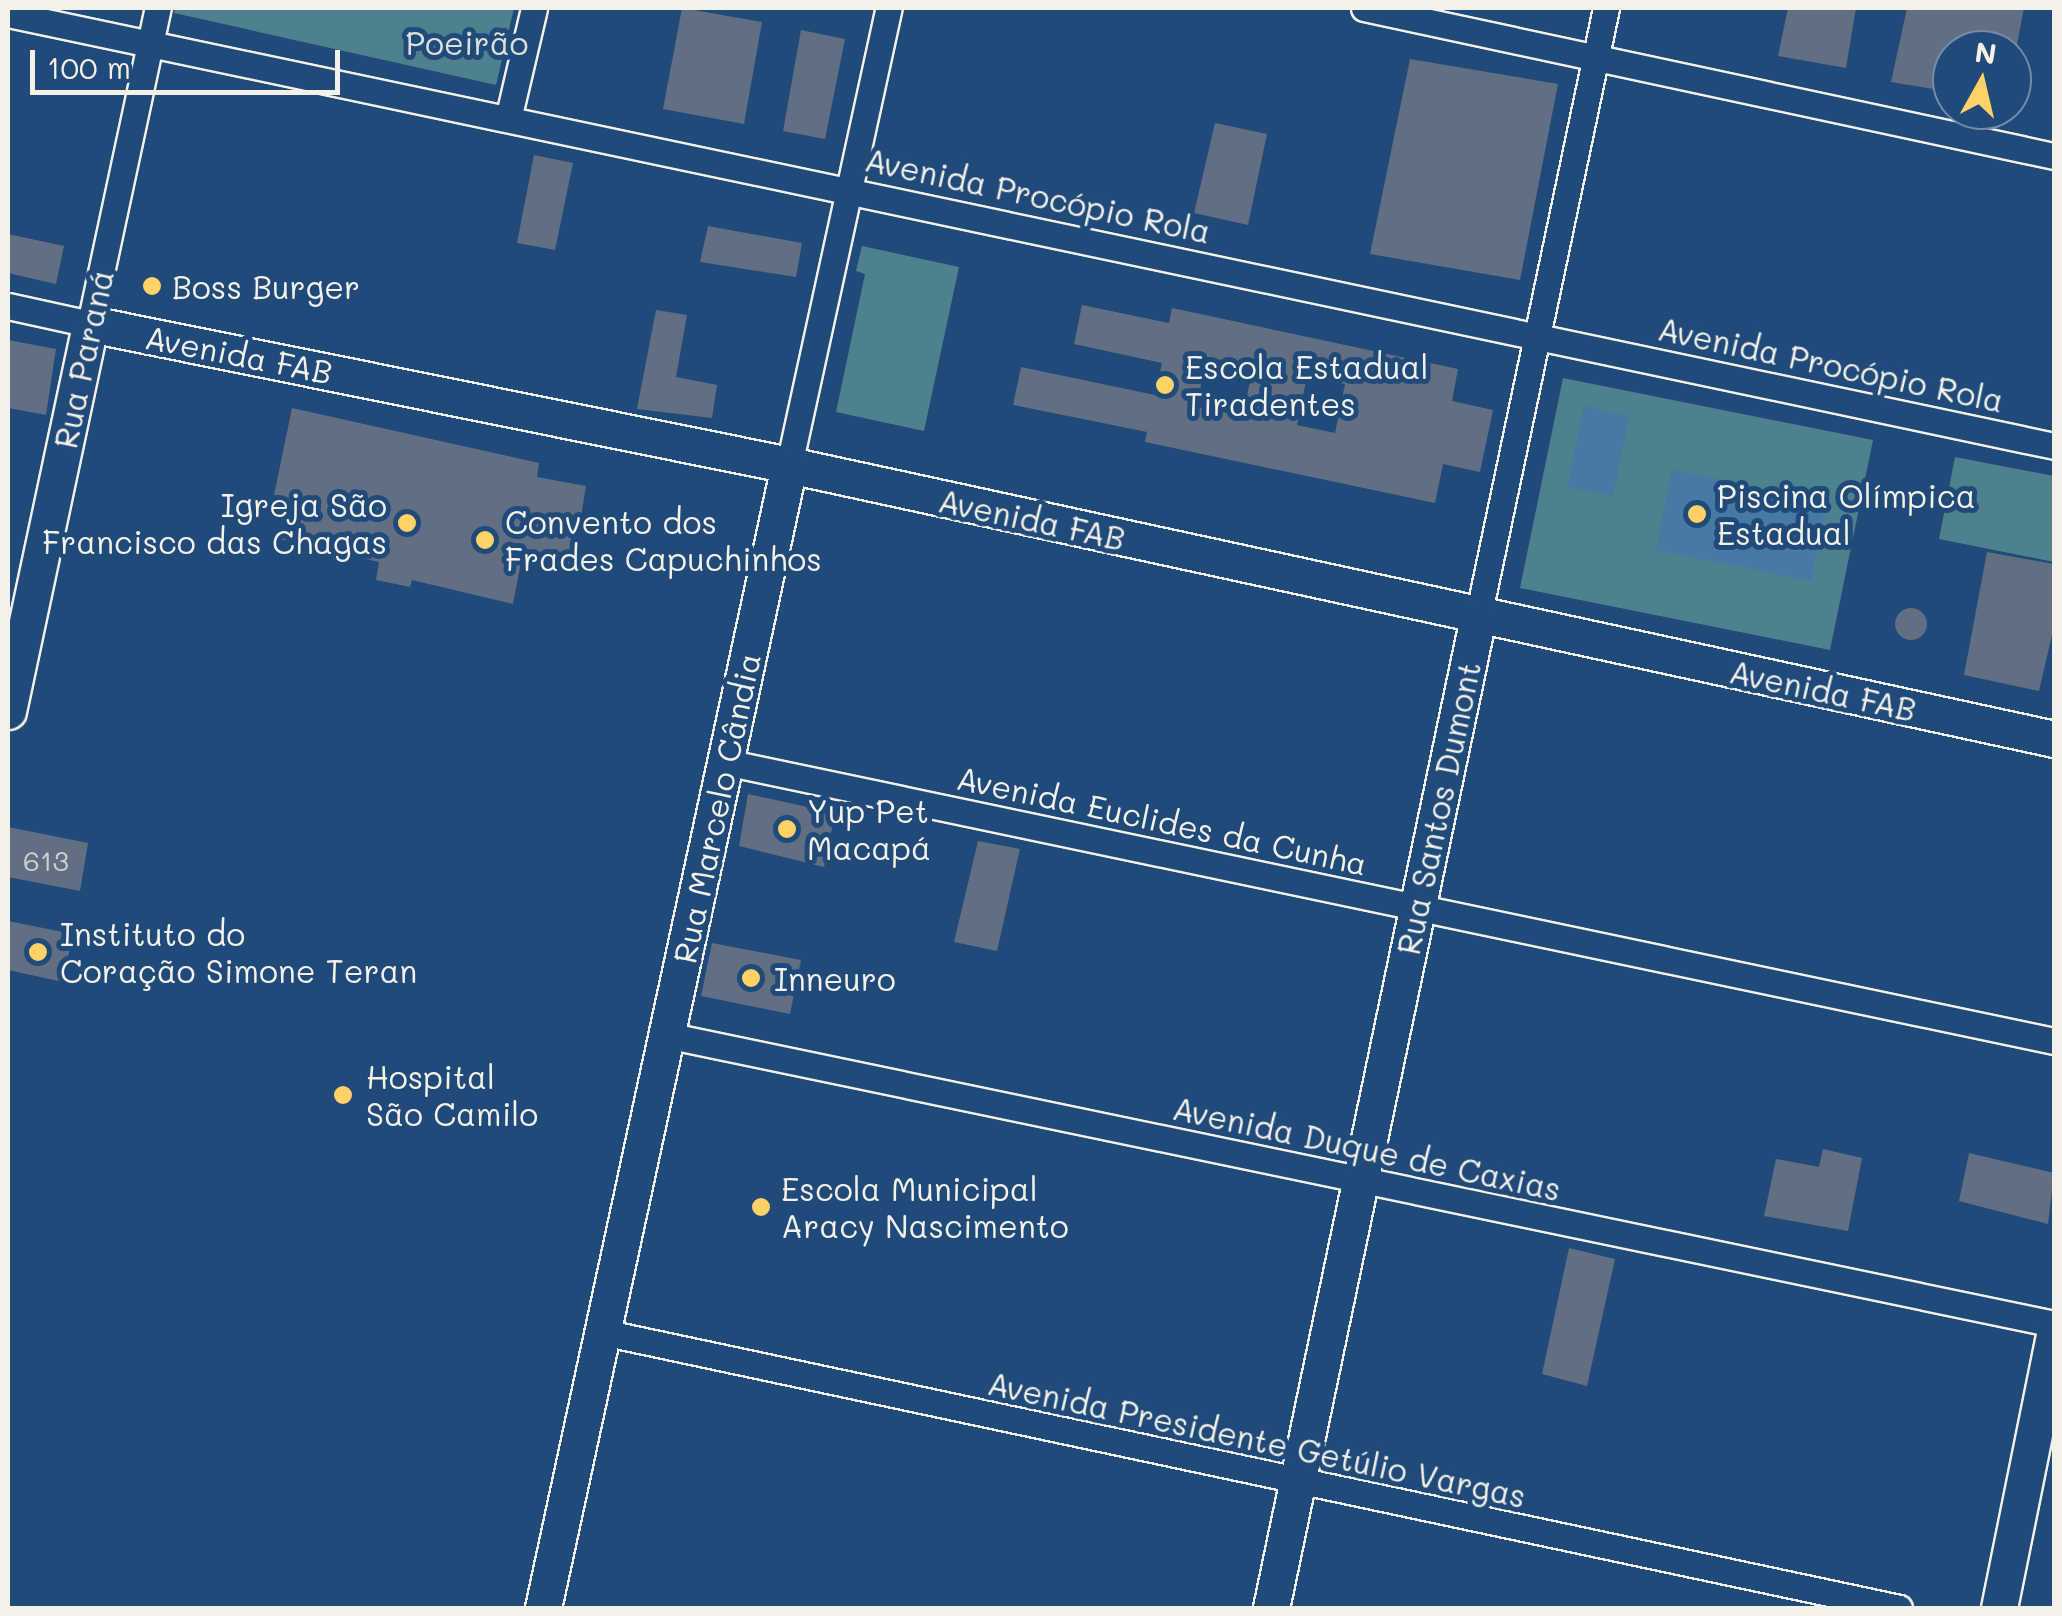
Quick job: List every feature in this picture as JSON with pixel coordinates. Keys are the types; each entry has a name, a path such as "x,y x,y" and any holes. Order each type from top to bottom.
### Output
{"main road":[{"name":"Avenida FAB","path":"90,324 790,465 2054,739"},
{"name":"Rua Paraná","path":"8,711 20,602 90,324"},
{"name":"Rua Marcelo Cândia","path":"543,1608 790,465"},
{"name":"Rua Santos Dumont","path":"1271,1608 1478,617"},
{"path":"1999,1608 2054,1336"}],"street":[{"name":"Rua Paraná","path":"90,324 158,8"},
{"path":"509,115 534,8"},
{"name":"Rua Marcelo Cândia","path":"790,465 889,8"},
{"path":"1364,8 2054,156"},
{"name":"Rua Santos Dumont","path":"1478,617 1606,8"},
{"name":"Avenida Procópio Rola","path":"8,14 150,46 509,115 2054,446"},
{"name":"Avenida FAB","path":"8,306 90,324"},
{"name":"Avenida Euclides da Cunha","path":"726,762 2054,1042"},
{"name":"Avenida Duque de Caxias","path":"666,1036 2054,1324"},
{"name":"Avenida Presidente Getúlio Vargas","path":"602,1332 1899,1608"}],"green space":[{"name":"Poeirão","path":"175,8 514,8 496,85 174,13"},
{"path":"862,246 959,267 924,431 836,412 865,274 856,271"},
{"name":"Piscina Olímpica Estadual","path":"1563,378 1873,440 1830,650 1520,588"},
{"path":"1955,457 2054,476 2054,562 1939,539"}],"water":[{"path":"1584,406 1629,416 1613,496 1567,487"},
{"path":"1672,470 1827,501 1811,581 1656,550"}],"building":[{"path":"682,8 762,22 744,124 663,109"},
{"path":"1788,8 1856,8 1846,68 1778,56"},
{"path":"1907,8 2024,8 2020,30 1932,30 1932,89 1891,82"},
{"path":"801,30 845,39 825,139 783,131"},
{"path":"1410,59 1558,84 1520,280 1370,254"},
{"path":"1215,123 1267,134 1248,225 1194,213"},
{"path":"534,155 573,163 555,250 517,243"},
{"path":"708,226 802,243 796,277 700,262"},
{"path":"8,234 64,246 56,284 8,273"},
{"path":"1082,305 1169,323 1172,308 1458,369 1452,401 1493,410 1480,472 1443,464 1435,503 1145,442 1147,432 1013,405 1021,367 1155,395 1162,363 1074,344","holes":["1206,357 1253,366 1243,416 1197,407","1307,376 1345,384 1335,433 1297,425"]},
{"path":"656,310 687,315 676,377 717,385 712,418 637,409"},
{"path":"8,340 56,349 46,415 8,408"},
{"path":"292,408 539,463 537,477 586,486 572,573 521,562 513,604 412,580 410,587 376,580 379,562 280,539 289,498 274,495"},
{"path":"1987,552 2054,564 2054,626 2039,691 1964,675"},
{"path":"1911,608 1923,612 1927,624 1923,636 1911,640 1899,636 1895,624 1899,612"},
{"name":"Yup Pet Macapá","path":"748,794 835,813 824,867 739,846"},
{"path":"8,827 88,843 80,891 8,877"},
{"path":"978,841 1020,849 997,951 954,942"},
{"name":"Instituto do Coração Simone Teran","path":"8,921 73,934 63,982 8,970"},
{"name":"Inneuro","path":"712,943 801,960 790,1014 701,996"},
{"path":"1823,1149 1862,1158 1848,1231 1764,1216 1776,1159 1819,1167"},
{"path":"1969,1153 2054,1173 2048,1224 1959,1201"},
{"path":"1569,1248 1615,1259 1587,1386 1542,1374"}],"place":[{"name":"Boss Burger","path":"152,286"},
{"name":"Escola Estadual Tiradentes","path":"1165,385"},
{"name":"Piscina Olímpica Estadual","path":"1697,514"},
{"name":"Igreja São Francisco das Chagas","path":"407,523"},
{"name":"Convento dos Frades Capuchinhos","path":"485,540"},
{"name":"Yup Pet Macapá","path":"787,829"},
{"name":"Instituto do Coração Simone Teran","path":"38,952"},
{"name":"Inneuro","path":"751,978"},
{"name":"Hospital São Camilo","path":"343,1095"},
{"name":"Escola Municipal Aracy Nascimento","path":"761,1207"}]}
